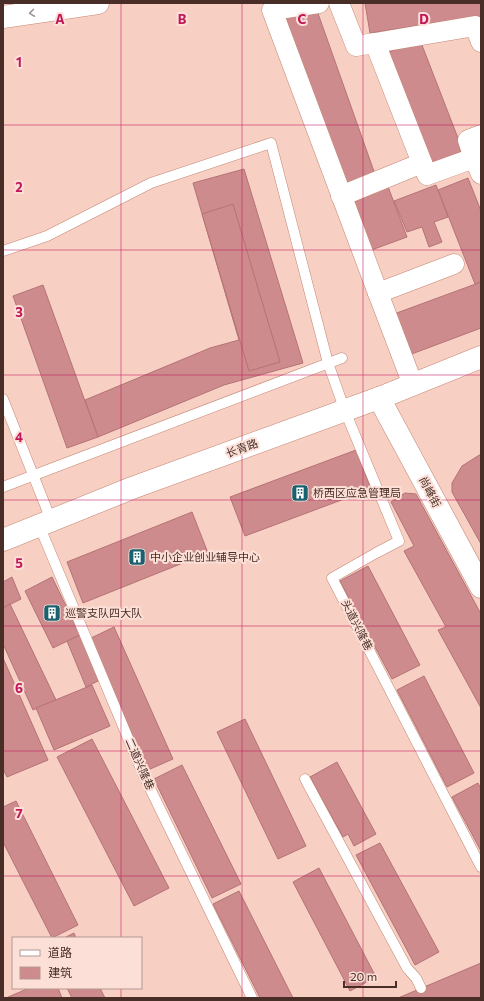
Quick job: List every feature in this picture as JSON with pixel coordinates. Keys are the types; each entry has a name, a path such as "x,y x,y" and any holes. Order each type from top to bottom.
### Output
{"main road":[{"path":"3,17 98,3"},
{"name":"长青路","path":"3,540 132,488 379,398 481,357"},
{"name":"尚峰街","path":"379,398 481,587"}],"street":[{"path":"319,3 272,10 413,385"},
{"path":"339,3 356,46 475,26 481,42"},
{"path":"375,43 427,175 478,166 468,140 481,135"},
{"path":"341,196 422,163"},
{"path":"378,293 454,264"}],"lane":[{"path":"3,251 48,236 151,183 270,143 328,363 344,411"},
{"path":"3,488 342,358"},
{"name":"二道兴隆巷","path":"3,399 34,476 45,523 143,774 252,998"},
{"name":"头道兴隆巷","path":"344,411 399,541 376,552 332,578 481,867"},
{"path":"306,779 407,968 416,978 421,988"}],"building":[{"path":"365,3 481,3 481,16 370,33"},
{"path":"315,5 376,177 342,189 280,18"},
{"path":"420,40 463,151 432,163 389,52"},
{"path":"244,169 303,363 224,385 98,437 85,400 210,348 239,340 193,183"},
{"path":"468,178 481,211 481,282 475,284 438,190"},
{"path":"387,184 407,237 366,252 346,200"},
{"path":"436,185 448,217 434,222 442,242 429,247 422,227 407,232 394,201"},
{"path":"233,204 280,362 249,371 202,214"},
{"path":"481,282 481,328 409,355 394,314"},
{"path":"43,285 98,437 67,448 13,296"},
{"name":"桥西区应急管理局","path":"356,450 371,489 245,536 230,497"},
{"path":"481,454 481,544 452,492 452,483 462,466"},
{"path":"405,493 416,494 481,614 481,708 438,630 446,627 404,551 414,546 391,502"},
{"name":"中小企业创业辅导中心","path":"192,512 208,553 83,603 67,562"},
{"path":"368,566 420,665 392,679 340,581"},
{"path":"12,577 21,599 3,608 3,582"},
{"name":"巡警支队四大队","path":"52,577 80,635 53,648 25,591"},
{"path":"10,604 56,700 33,710 3,644 3,608"},
{"path":"114,627 173,759 148,770 89,639"},
{"path":"80,635 100,680 86,687 67,641"},
{"path":"3,658 48,760 7,777 3,769"},
{"path":"424,676 474,773 447,787 397,690"},
{"path":"92,685 110,726 54,750 36,708"},
{"path":"245,719 306,846 278,859 217,732"},
{"path":"92,739 169,888 134,906 57,757"},
{"path":"337,762 376,834 354,846 348,834 343,837 310,777"},
{"path":"182,765 241,884 212,898 154,779"},
{"path":"478,783 481,789 481,851 452,797"},
{"path":"16,801 78,925 51,937 3,842 3,807"},
{"path":"380,843 439,952 415,965 356,855"},
{"path":"319,868 376,977 350,991 293,882"},
{"path":"239,891 293,998 260,998 213,904"},
{"path":"74,933 76,937 66,937"},
{"path":"481,963 481,998 398,998"},
{"path":"27,989 58,989 62,998 6,998"},
{"path":"68,989 100,989 105,998 72,998"}],"place":[{"name":"桥西区应急管理局","path":"300,493"},
{"name":"中小企业创业辅导中心","path":"137,557"},
{"name":"巡警支队四大队","path":"52,613"}]}
